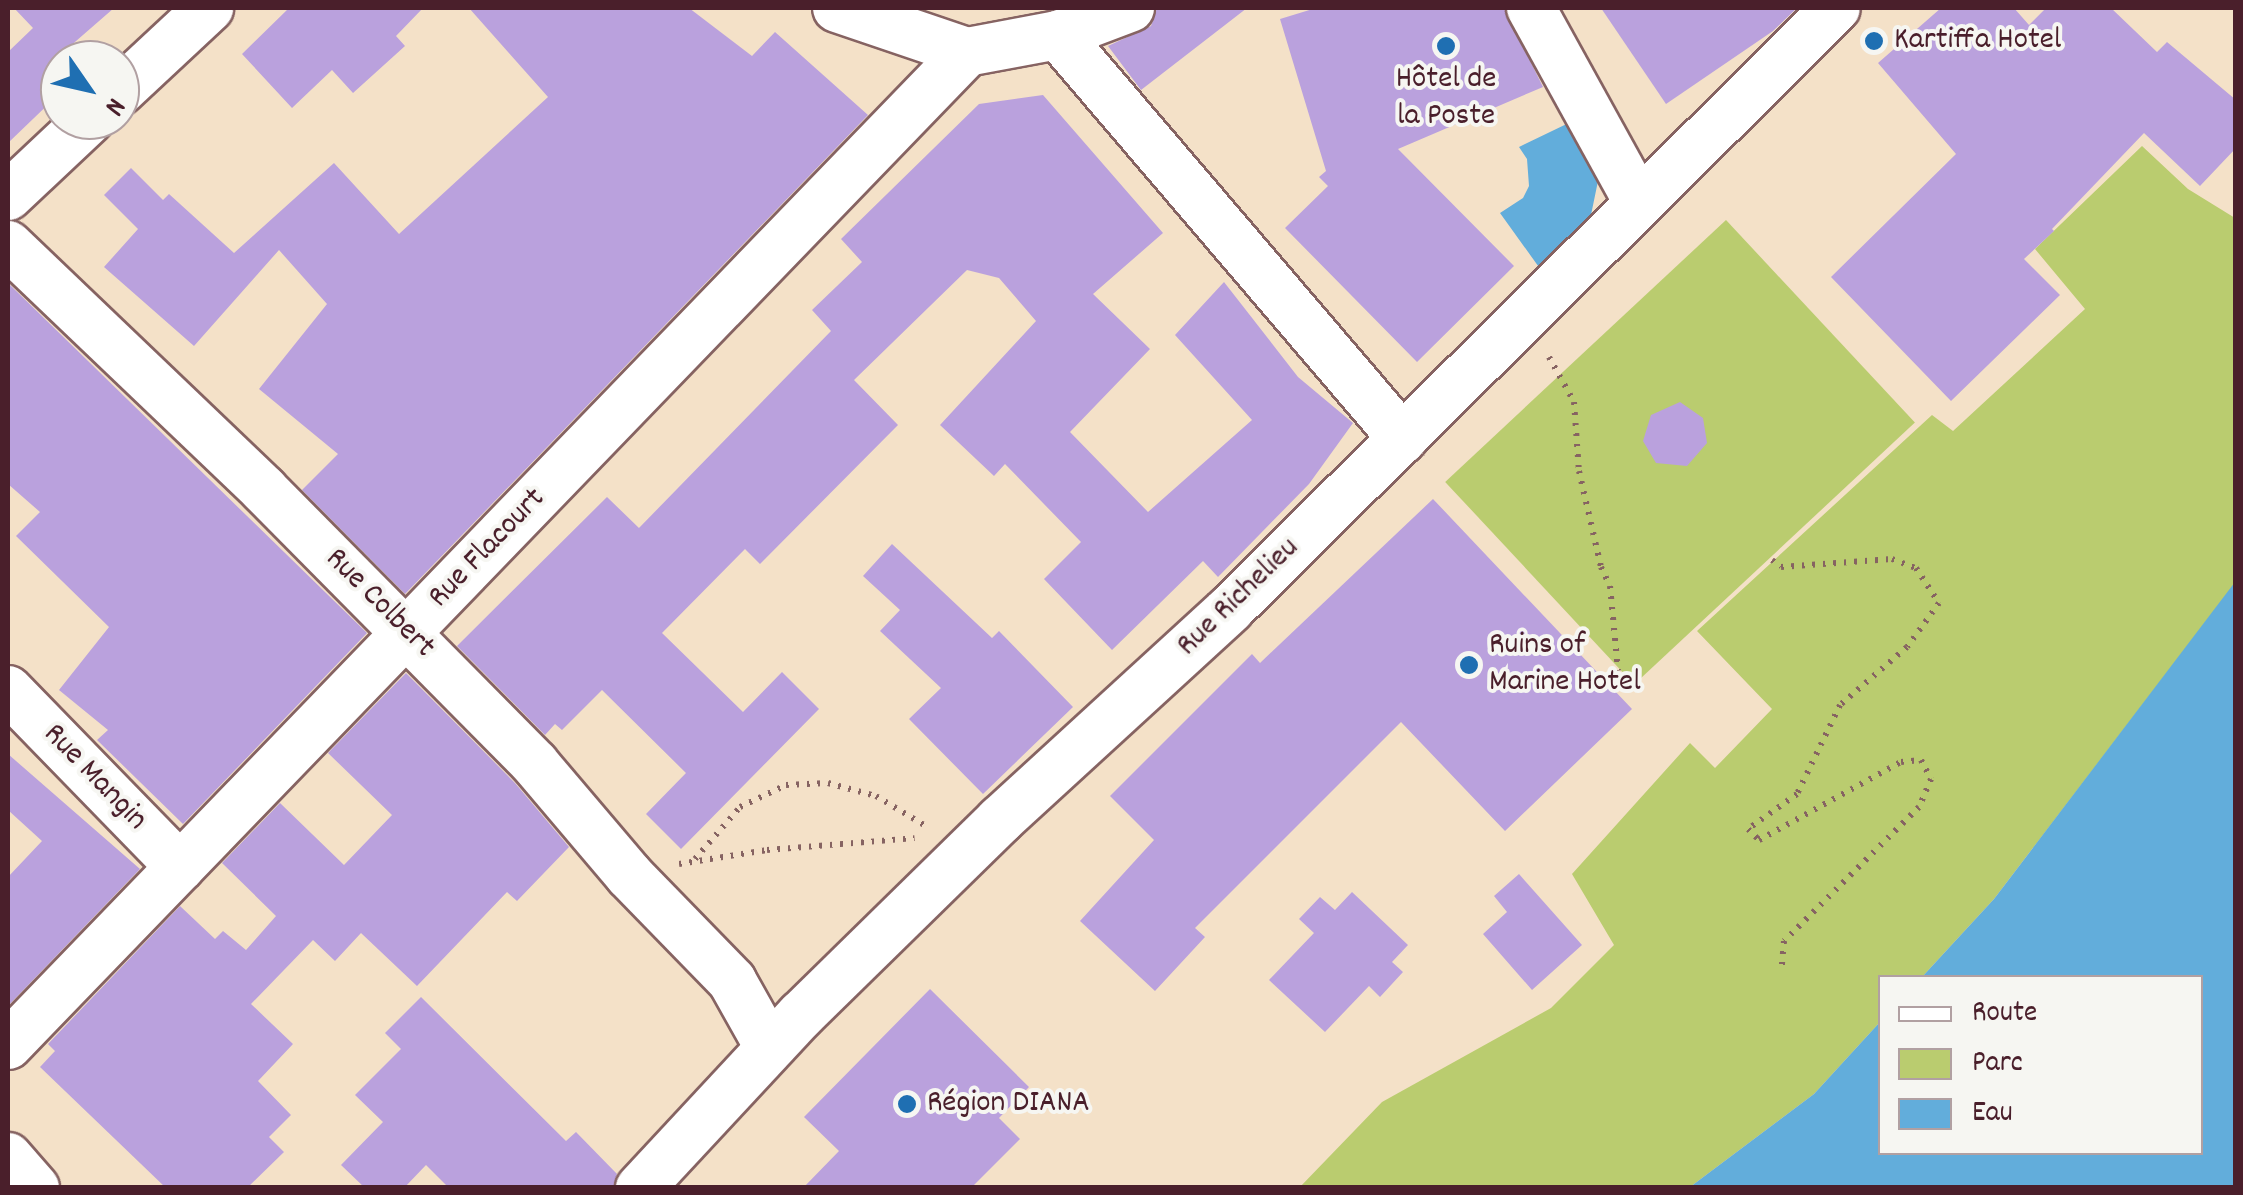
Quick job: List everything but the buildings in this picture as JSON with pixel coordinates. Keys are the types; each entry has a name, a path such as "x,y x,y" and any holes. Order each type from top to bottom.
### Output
{"street":[{"path":"140,72 209,8"},
{"path":"837,8 967,52 1058,35 1130,8"},
{"path":"1531,8 1638,202"},
{"name":"Rue Richelieu","path":"640,1188 785,1031 1000,820 1230,609 1836,8"},
{"path":"1058,35 1403,439"},
{"name":"Rue Flacourt","path":"8,1045 967,52"},
{"path":"8,196 68,140"},
{"name":"Rue Colbert","path":"8,245 408,632 732,981 785,1031"},
{"name":"Rue Mangin","path":"8,690 180,867"},
{"path":"8,1157 35,1188"}],"path":[{"path":"1562,378 1574,402 1580,471 1601,567 1610,586 1618,671"},
{"path":"1772,560 1781,568 1892,559 1916,568 1939,603 1908,647 1840,705 1797,794 1748,829 1758,840 1901,762 1921,760 1931,778 1919,807 1784,942 1782,965"},
{"path":"694,861 740,808 786,785 828,784 876,796 939,834 706,859"}],"green space":[{"path":"2142,146 2188,189 2235,218 2236,582 1994,899 1924,975 1878,975 1878,1024 1814,1094 1690,1187 1299,1188 1382,1102 1551,1008 1614,945 1572,874 1690,743 1715,768 1772,709 1697,631 1932,415 1953,431 2085,309 2035,249"},
{"path":"1726,220 1915,423 1634,684 1445,482"}],"water":[{"path":"1577,119 1593,148 1598,181 1591,215 1574,244 1541,270 1500,213 1523,198 1529,186 1527,159 1519,147"},
{"path":"2235,582 2235,1187 1690,1187 1814,1094 1878,1024 1878,1155 2203,1155 2203,975 1924,975 1994,899"}],"place":[{"name":"Kartiffa Hotel","path":"1874,41"},
{"name":"Hôtel de la Poste","path":"1446,46"},
{"name":"Ruins of Marine Hotel","path":"1469,665"},
{"name":"Région DIANA","path":"907,1104"}]}
